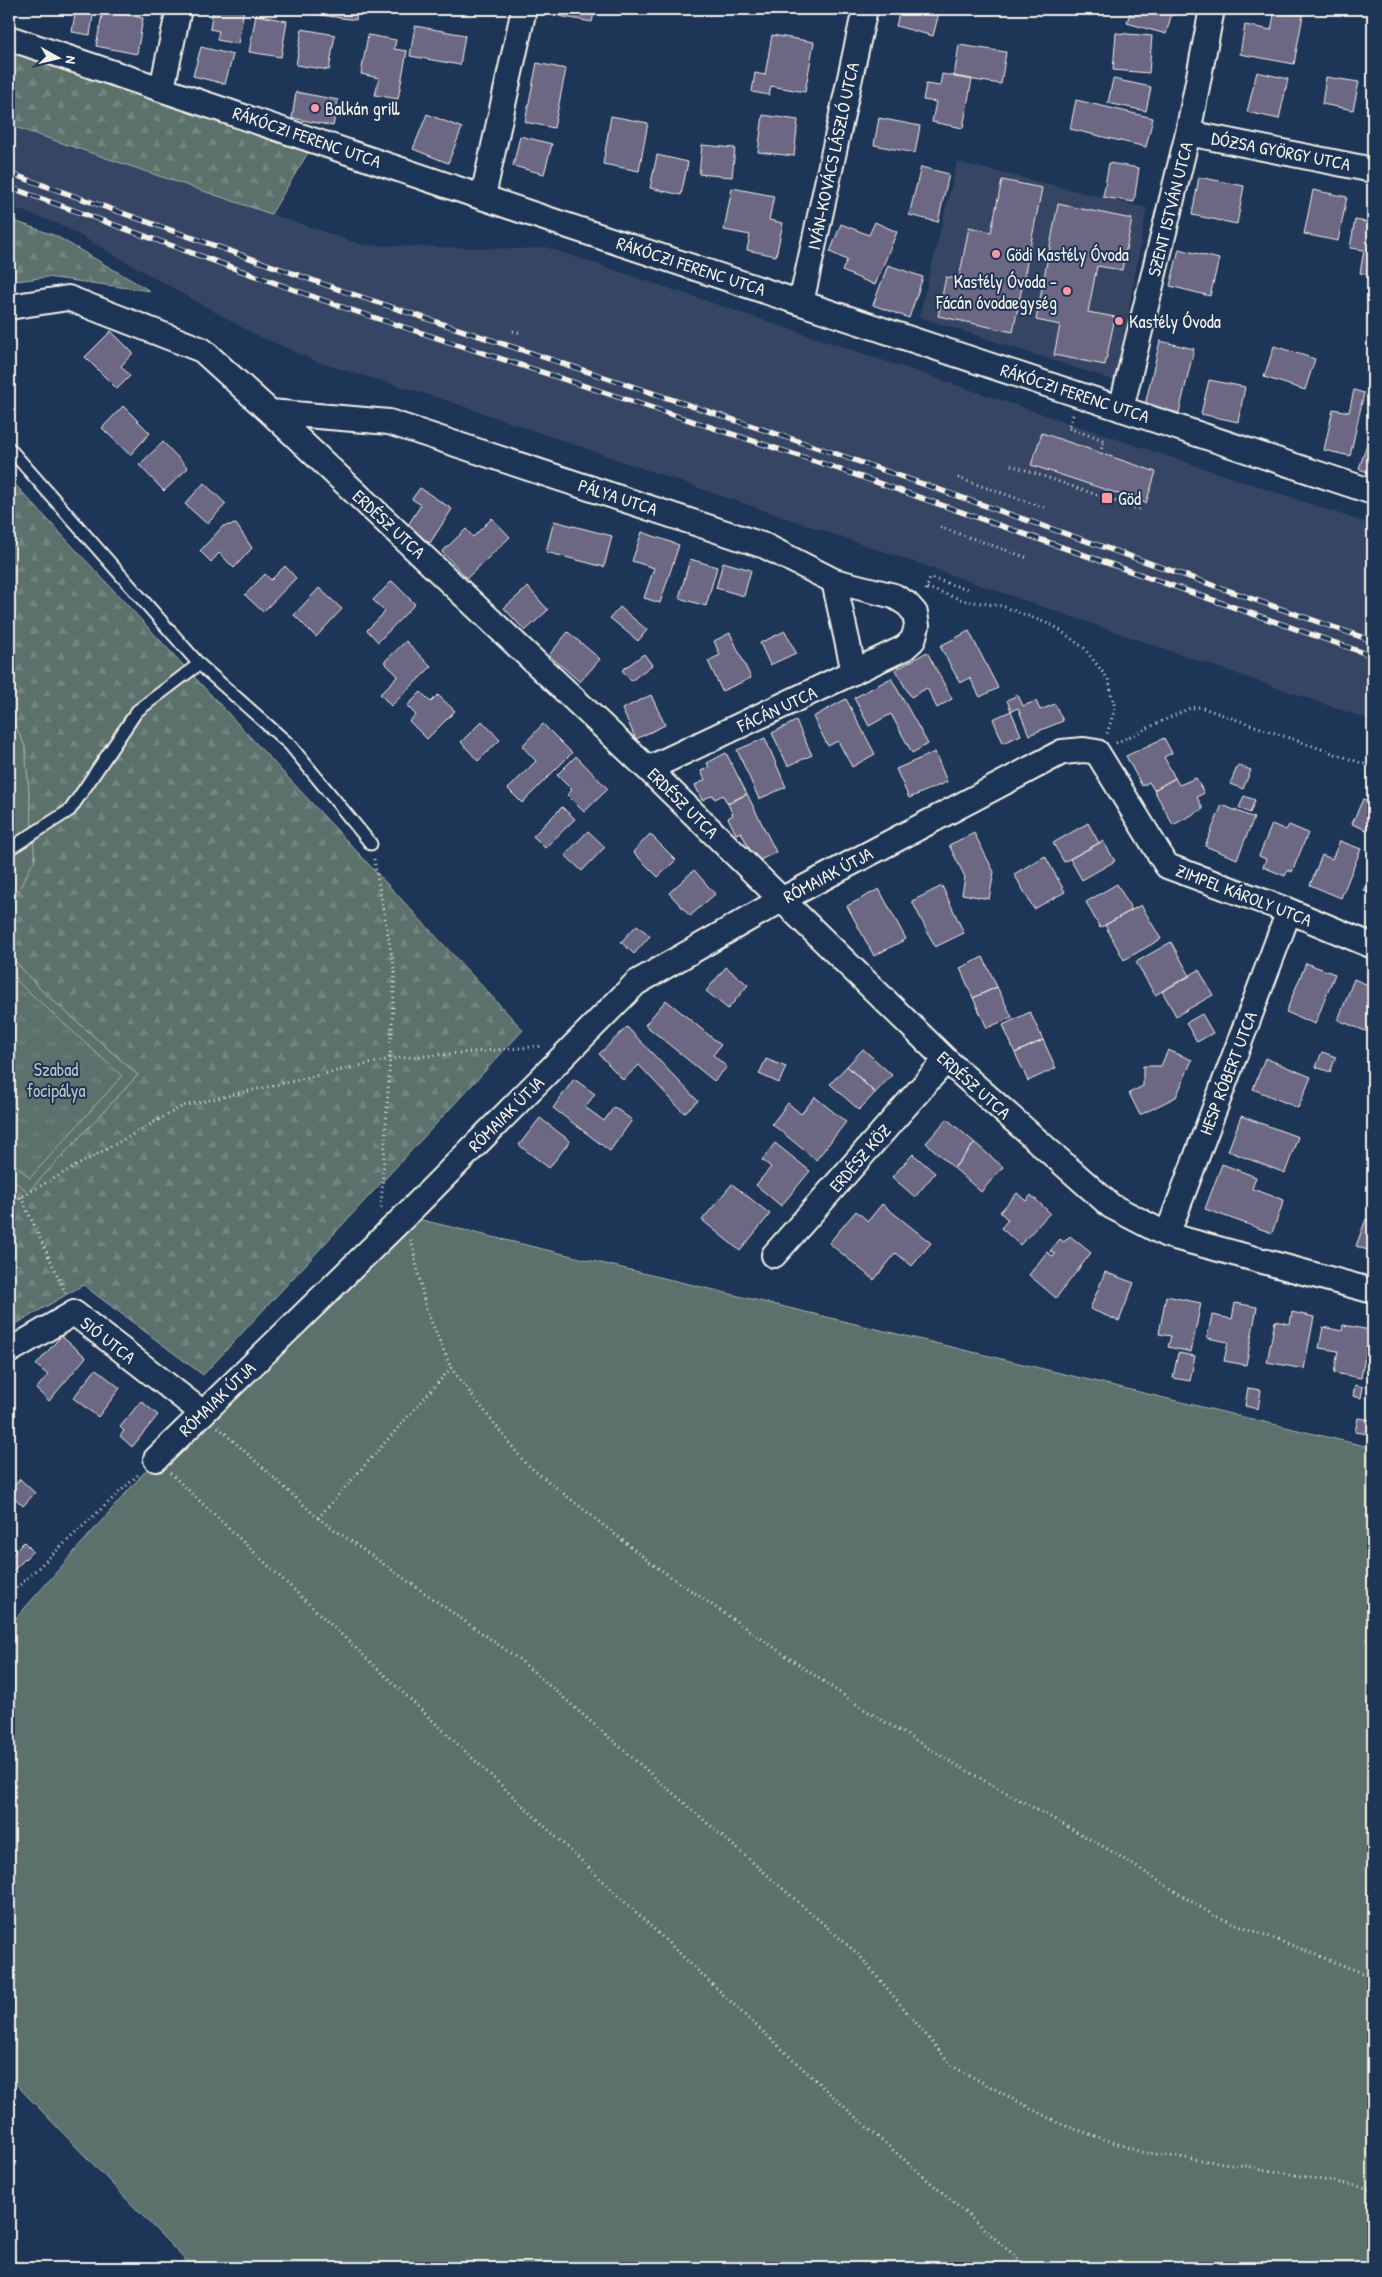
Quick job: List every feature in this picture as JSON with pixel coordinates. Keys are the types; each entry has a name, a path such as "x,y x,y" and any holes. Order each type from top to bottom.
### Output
{"street":[{"path":"162,88 179,9"},
{"path":"483,196 524,9"},
{"name":"IVÁN-KOVÁCS LÁSZLÓ UTCA","path":"801,302 865,9"},
{"name":"SZENT ISTVÁN UTCA","path":"1121,409 1188,133 1212,9"},
{"name":"RÁKÓCZI FERENC UTCA","path":"9,38 1373,492"},
{"name":"DÓZSA GYÖRGY UTCA","path":"1188,133 1373,170"},
{"name":"ERDÉSZ UTCA","path":"9,307 68,298 202,350 648,769 946,1060 1111,1206 1167,1235 1373,1291"},
{"name":"PÁLYA UTCA","path":"270,412 389,422 765,546 834,581 894,596 908,604 915,613 917,626 913,640 904,648"},
{"path":"834,581 854,672"},
{"name":"FÁCÁN UTCA","path":"648,769 904,648"},
{"name":"RÓMAIAK ÚTJA","path":"156,1459 406,1216 636,984 781,900 1062,752 1091,751"},
{"name":"ZIMPEL KÁROLY UTCA","path":"1091,751 1168,866 1290,911 1373,946"},
{"name":"HESP RÓBERT UTCA","path":"1167,1235 1290,911"},
{"name":"ERDÉSZ KÖZ","path":"774,1255 946,1060"},
{"name":"SIÓ UTCA","path":"9,1351 74,1313 203,1413"}],"lane":[{"path":"9,448 199,664 290,745 371,844"},
{"path":"9,846 14,846 70,810 137,711 199,664"}],"path":[{"path":"513,331 522,333"},
{"path":"1080,394 1068,428 1104,440 1101,450"},
{"path":"1012,465 1140,510"},
{"path":"958,478 1045,508"},
{"path":"940,527 1028,558"},
{"path":"930,578 967,589"},
{"path":"927,588 966,601 1002,606 1037,619 1054,626 1084,648 1108,679 1115,708 1107,733 1091,751"},
{"path":"1091,751 1190,708 1200,707 1373,766"},
{"path":"371,844 395,974 379,1241"},
{"path":"9,1201 21,1197 183,1106 390,1059 576,1044"},
{"path":"21,1197 74,1313"},
{"path":"406,1216 426,1309 451,1368 525,1463 651,1562 862,1708 953,1763 1111,1851 1213,1915 1373,1977"},
{"path":"318,1518 451,1368"},
{"path":"203,1413 318,1518 520,1660 859,1955 952,2066 1058,2123 1141,2152 1246,2166 1373,2189"},
{"path":"9,1595 156,1459 754,2024 862,2122 1029,2268"}],"shaded area":[{"path":"9,125 363,245 520,249 546,247 1373,525 1373,721 442,399 320,363 252,333 63,226 9,206"},
{"path":"957,162 1147,208 1116,381 919,317"}],"green space":[{"path":"9,50 309,151 271,214 9,125"},
{"path":"9,219 56,236 150,291 47,277 9,282"},
{"path":"9,478 523,1030 203,1375 83,1285 9,1328 9,1177 28,1192 138,1075 40,989 9,954 9,909 35,859 25,746 9,712"},
{"path":"9,712 25,746 35,859 9,909"},
{"name":"Szabad focipálya","path":"9,954 40,989 138,1075 28,1193 9,1177"},
{"name":"Szabad focipálya","path":"9,974 122,1076 30,1178 9,1159"},
{"path":"405,1216 1373,1448 1373,2268 193,2268 9,2077 9,1626 156,1459"}],"building":[{"path":"76,9 94,9 90,35 72,32"},
{"path":"213,9 244,9 238,44 217,40 219,31 210,29"},
{"path":"308,9 357,9 356,20 307,13"},
{"path":"560,9 595,9 592,22 559,16"},
{"path":"900,9 940,9 933,36 896,26"},
{"path":"1131,9 1173,9 1166,34 1127,23"},
{"path":"103,10 143,18 137,54 96,46"},
{"path":"1275,10 1303,15 1294,64 1240,54 1245,25 1271,30"},
{"path":"256,15 287,21 281,57 249,52"},
{"path":"415,26 465,35 460,65 410,56"},
{"path":"302,29 335,35 329,70 296,65"},
{"path":"1116,33 1152,36 1149,73 1113,70"},
{"path":"368,35 396,40 394,49 407,51 398,99 375,95 379,78 361,74"},
{"path":"772,35 814,42 805,92 771,86 769,95 752,92 755,73 765,75"},
{"path":"959,45 1006,52 1001,84 954,77"},
{"path":"201,47 233,55 225,84 193,76"},
{"path":"537,63 566,69 554,128 525,122"},
{"path":"1257,72 1288,79 1279,119 1247,112"},
{"path":"942,74 972,79 963,128 932,122 936,102 923,100 926,84 940,86"},
{"path":"1326,77 1359,82 1353,110 1322,104"},
{"path":"1113,79 1151,87 1146,111 1108,103"},
{"name":"Balkán grill","path":"296,92 338,100 333,126 292,118"},
{"path":"1076,100 1153,118 1146,147 1070,129"},
{"path":"427,114 462,128 448,163 413,149"},
{"path":"763,115 798,120 794,156 758,152"},
{"path":"611,116 648,123 639,171 603,164"},
{"path":"879,118 920,126 915,153 874,145"},
{"path":"520,136 552,144 544,174 513,166"},
{"path":"702,145 735,148 732,177 699,174"},
{"path":"657,155 688,162 681,195 650,188"},
{"path":"1109,163 1139,168 1134,202 1103,197"},
{"path":"921,167 949,174 938,222 909,215"},
{"path":"1199,177 1244,186 1237,224 1192,215"},
{"name":"Gödi Kastély Óvoda","path":"1002,180 1042,188 1013,332 938,316 946,277 959,279 969,227 991,232"},
{"path":"732,188 774,196 769,220 783,223 776,256 747,250 750,235 724,230"},
{"path":"1313,190 1347,197 1338,241 1304,234"},
{"name":"Kastély Óvoda - Fácán óvodaegység","path":"1058,204 1132,219 1122,270 1097,266 1088,312 1115,317 1105,365 1054,355 1060,325 1036,320"},
{"path":"1355,220 1373,223 1373,275 1360,273 1364,250 1350,248"},
{"path":"875,222 897,232 875,285 842,271 847,260 830,252 841,224 869,235"},
{"path":"1179,249 1219,259 1210,296 1170,286"},
{"path":"888,265 923,277 909,318 873,305"},
{"path":"111,331 133,353 121,366 130,376 117,389 85,357"},
{"path":"1160,341 1194,349 1179,413 1145,405"},
{"path":"1274,346 1315,359 1305,390 1264,377"},
{"path":"1209,380 1245,387 1238,422 1201,414"},
{"path":"1354,390 1364,393 1350,456 1324,450 1333,409 1349,412"},
{"path":"123,406 150,433 130,455 102,428"},
{"path":"1373,429 1373,474 1359,469"},
{"path":"1042,433 1156,472 1146,503 1031,465"},
{"path":"163,442 188,468 164,491 139,465"},
{"path":"204,483 226,504 207,524 185,504"},
{"path":"420,488 452,509 430,543 406,528 421,505 412,499"},
{"path":"492,518 510,537 467,578 442,552 466,529 473,537"},
{"path":"554,521 612,536 604,567 546,552"},
{"path":"236,524 252,548 234,568 219,553 211,562 200,551 223,526"},
{"path":"642,532 679,545 660,603 644,598 654,568 632,561"},
{"path":"690,559 717,567 706,606 679,598"},
{"path":"723,562 751,570 744,596 716,588"},
{"path":"285,566 296,578 263,612 245,595 265,574 271,580"},
{"path":"392,581 415,604 378,642 367,630 385,612 373,600"},
{"path":"528,587 548,610 525,631 504,608"},
{"path":"319,588 342,609 316,637 294,615"},
{"path":"620,607 647,630 638,641 610,618"},
{"path":"785,631 796,653 770,665 760,643"},
{"path":"969,631 998,688 980,697 970,678 960,683 940,646"},
{"path":"568,632 600,659 580,682 549,655"},
{"path":"730,633 751,678 722,691 708,661 720,655 714,641"},
{"path":"406,641 431,667 391,706 380,694 398,676 384,662"},
{"path":"927,652 952,699 937,708 927,688 911,697 895,670"},
{"path":"644,654 652,665 631,681 622,670"},
{"path":"891,678 928,744 912,753 891,714 869,726 854,698"},
{"path":"421,692 431,702 438,695 455,711 427,739 409,721 416,715 407,706"},
{"path":"651,695 665,725 636,739 622,709"},
{"path":"1018,695 1023,706 1036,701 1040,710 1055,704 1063,721 1029,735 1018,708 1011,711 1007,700"},
{"path":"846,699 875,754 852,767 838,741 828,746 813,717"},
{"path":"1011,711 1021,735 1003,743 993,719"},
{"path":"482,721 500,740 478,761 461,742"},
{"path":"796,721 812,755 788,766 772,733"},
{"path":"543,724 572,753 522,803 508,789 536,761 522,746"},
{"path":"765,738 786,787 759,799 737,750"},
{"path":"1164,738 1172,753 1164,757 1175,778 1154,790 1149,782 1142,786 1126,756"},
{"path":"935,752 947,782 909,798 896,769"},
{"path":"726,753 747,794 727,803 723,795 715,799 713,795 702,800 695,785 705,780 701,771 709,767 707,763"},
{"path":"576,756 608,789 584,812 567,795 572,790 557,775"},
{"path":"1238,765 1251,770 1243,789 1230,784"},
{"path":"1175,778 1179,785 1196,778 1204,793 1197,797 1203,809 1173,825 1154,790"},
{"path":"747,794 776,852 756,862 741,832 736,834 728,818 733,815 728,804"},
{"path":"1244,796 1255,800 1250,813 1239,808"},
{"path":"1363,799 1373,803 1373,814 1367,830 1352,824"},
{"path":"1222,805 1254,818 1237,859 1205,846"},
{"path":"562,807 575,819 545,848 533,836"},
{"path":"1088,823 1099,843 1064,862 1053,843"},
{"path":"1272,824 1286,830 1289,825 1308,833 1292,872 1288,870 1285,876 1263,867 1266,859 1259,856"},
{"path":"588,831 605,847 582,871 565,855"},
{"path":"974,833 994,872 989,899 962,894 965,877 949,845"},
{"path":"650,834 676,860 658,877 633,852"},
{"path":"1103,841 1115,861 1082,880 1070,859"},
{"path":"1340,841 1361,849 1341,898 1310,885 1322,855 1332,859"},
{"path":"1045,856 1065,892 1034,909 1014,874"},
{"path":"1373,868 1373,894 1364,891"},
{"path":"694,870 715,894 690,916 669,893"},
{"path":"1117,884 1132,910 1100,928 1086,902"},
{"path":"942,886 964,933 935,947 912,901"},
{"path":"879,889 906,939 874,956 847,906"},
{"path":"1141,905 1161,939 1124,960 1105,925"},
{"path":"637,925 650,936 634,954 621,942"},
{"path":"1171,942 1190,976 1155,995 1136,962"},
{"path":"983,957 997,987 973,998 960,968"},
{"path":"1306,963 1335,974 1315,1024 1286,1012"},
{"path":"726,967 748,985 728,1009 706,991"},
{"path":"1199,970 1213,995 1176,1016 1162,991"},
{"path":"1354,979 1373,987 1373,1034 1338,1020"},
{"path":"997,987 1012,1017 987,1028 973,998"},
{"path":"666,1000 721,1045 713,1055 727,1067 714,1081 645,1025"},
{"path":"1030,1012 1043,1040 1015,1053 1003,1025"},
{"path":"1202,1014 1213,1033 1197,1042 1186,1023"},
{"path":"627,1027 698,1101 684,1113 639,1065 623,1080 599,1054"},
{"path":"1043,1040 1056,1068 1028,1081 1015,1053"},
{"path":"863,1049 892,1075 875,1093 847,1066"},
{"path":"1168,1050 1192,1060 1176,1097 1140,1115 1129,1093 1143,1086 1143,1066 1161,1066"},
{"path":"1322,1052 1336,1057 1330,1072 1316,1067"},
{"path":"1265,1058 1311,1077 1298,1108 1253,1089"},
{"path":"766,1059 786,1067 779,1083 759,1074"},
{"path":"847,1066 875,1093 859,1110 830,1084"},
{"path":"574,1079 595,1094 585,1107 604,1121 614,1107 632,1120 610,1151 553,1108"},
{"path":"815,1097 846,1122 816,1160 772,1124 788,1103 801,1114"},
{"path":"1241,1116 1298,1137 1285,1173 1228,1151"},
{"path":"540,1118 570,1141 549,1168 519,1145"},
{"path":"947,1119 975,1143 954,1168 926,1143"},
{"path":"775,1143 810,1171 781,1206 756,1185 771,1167 762,1160"},
{"path":"975,1143 1003,1167 981,1192 954,1168"},
{"path":"913,1154 935,1173 915,1197 892,1177"},
{"path":"1222,1164 1256,1177 1252,1189 1284,1200 1272,1233 1205,1209"},
{"path":"732,1184 770,1214 740,1251 702,1220"},
{"path":"1017,1193 1026,1201 1031,1195 1050,1213 1020,1245 1001,1228 1008,1220 1000,1212"},
{"path":"882,1204 931,1243 912,1266 896,1253 874,1280 829,1243 856,1211 868,1221"},
{"path":"1366,1219 1373,1222 1373,1252 1356,1246"},
{"path":"1070,1236 1091,1253 1056,1298 1029,1275 1047,1252 1053,1257 1055,1254 1050,1251 1060,1239 1064,1242"},
{"path":"1105,1272 1134,1283 1119,1321 1090,1309"},
{"path":"1166,1296 1201,1303 1191,1352 1168,1347 1171,1336 1159,1334"},
{"path":"1235,1303 1257,1307 1246,1365 1224,1361 1228,1342 1207,1338 1212,1315 1232,1319"},
{"path":"1292,1312 1314,1317 1304,1369 1267,1362 1275,1321 1290,1324"},
{"path":"1343,1325 1370,1330 1361,1378 1334,1373 1338,1351 1319,1348 1323,1327 1342,1331"},
{"path":"61,1336 86,1357 49,1401 36,1389 48,1375 36,1365"},
{"path":"1178,1353 1195,1356 1190,1381 1173,1378"},
{"path":"96,1369 120,1388 98,1417 73,1398"},
{"path":"1355,1385 1363,1387 1361,1398 1353,1396"},
{"path":"1248,1388 1261,1390 1258,1409 1245,1406"},
{"path":"141,1401 158,1415 132,1447 120,1436 124,1431 120,1427"},
{"path":"1358,1418 1372,1420 1369,1434 1355,1432"},
{"path":"20,1479 35,1493 23,1506 9,1492"},
{"path":"24,1542 33,1551 9,1575 9,1558"}],"railway":[{"path":"9,173 343,291 831,452 1373,641"},
{"path":"9,187 339,306 827,465 1373,656"}],"place":[{"name":"Balkán grill","path":"315,108"},
{"name":"Gödi Kastély Óvoda","path":"996,254"},
{"name":"Kastély Óvoda - Fácán óvodaegység","path":"1067,291"},
{"name":"Kastély Óvoda","path":"1119,321"},
{"name":"Göd","path":"1107,498"}]}
